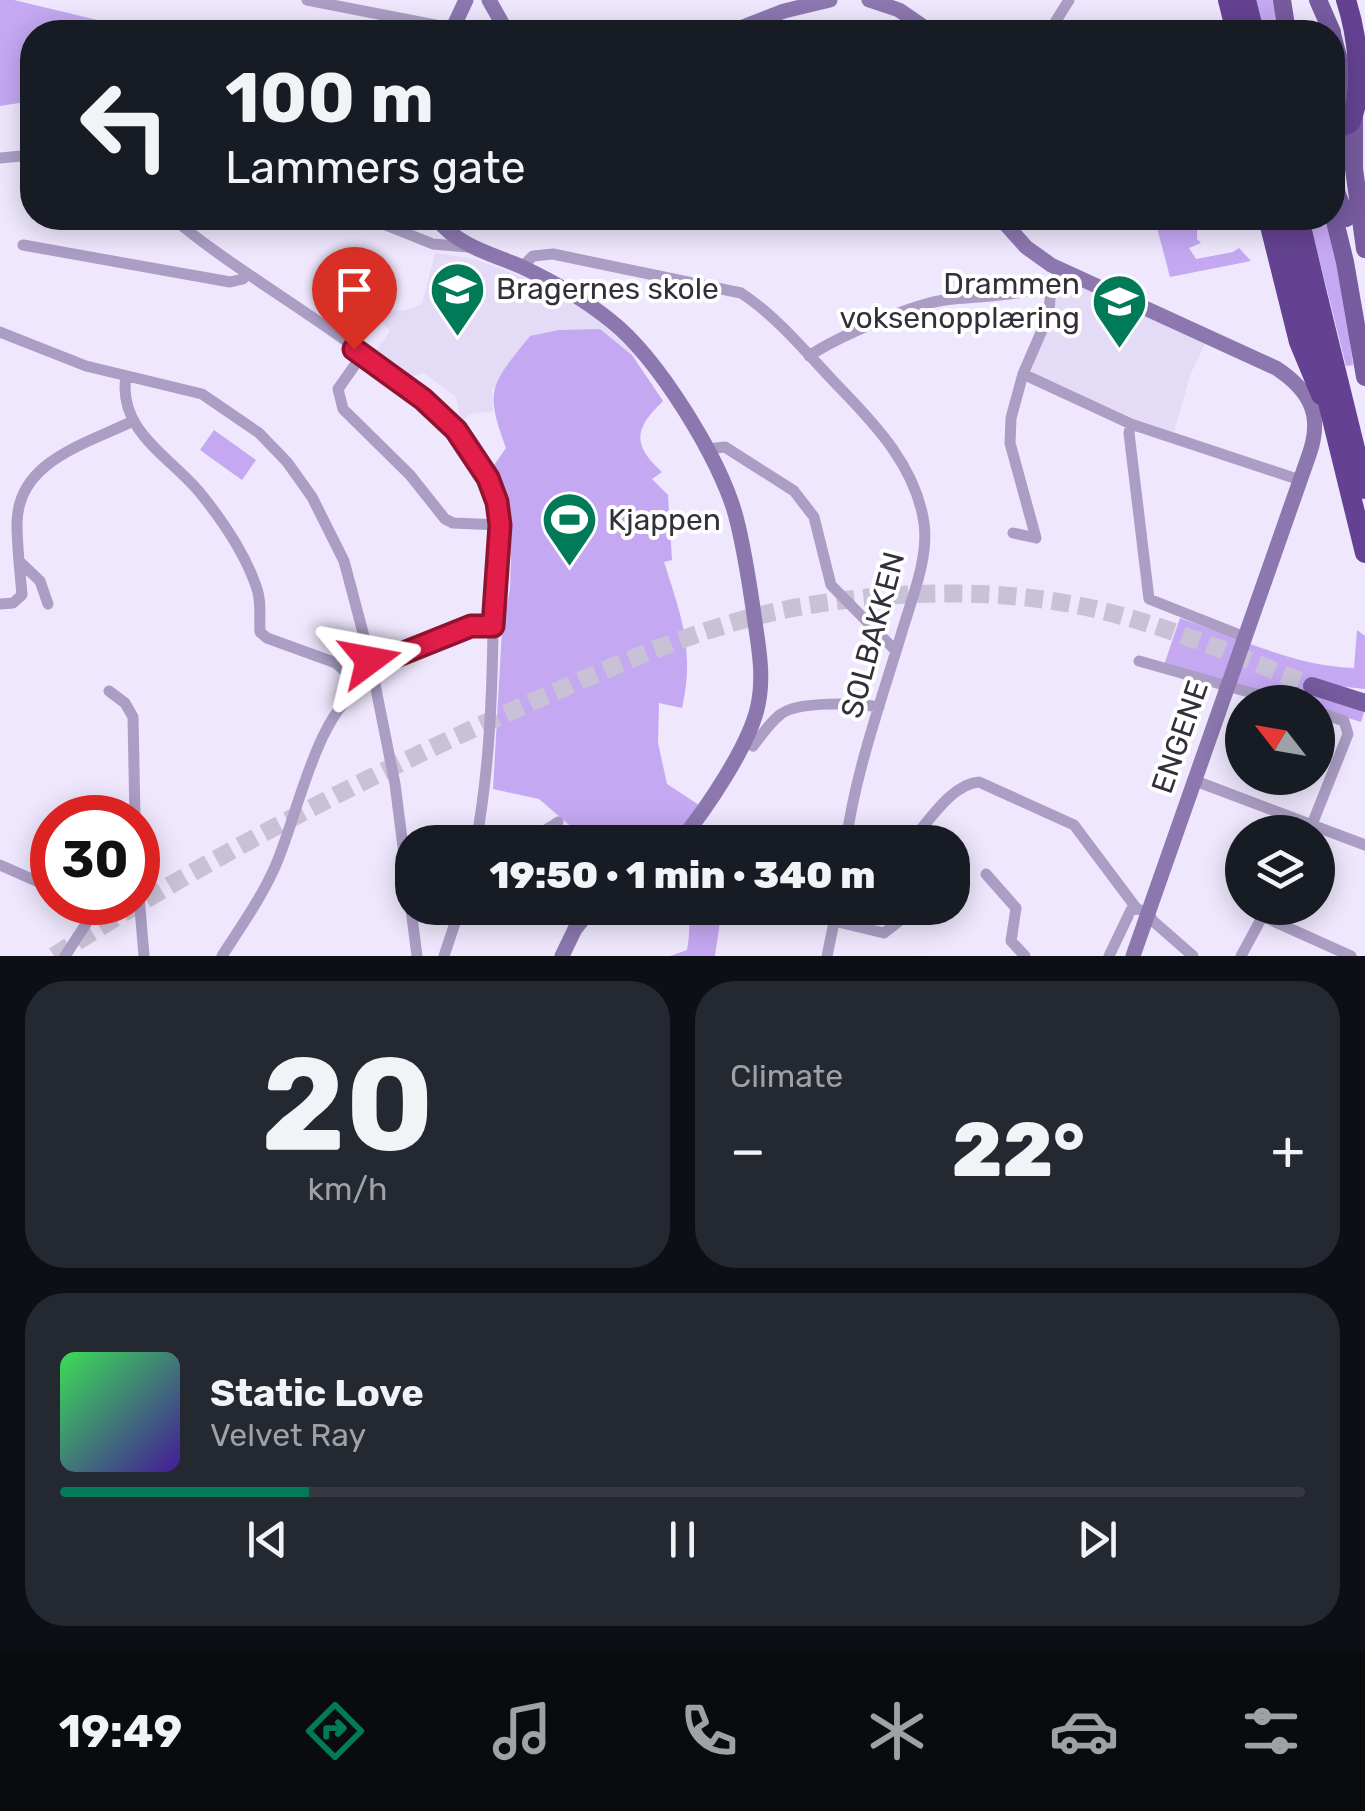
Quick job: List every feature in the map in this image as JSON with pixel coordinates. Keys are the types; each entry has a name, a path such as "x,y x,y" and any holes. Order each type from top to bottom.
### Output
{"highway":[{"path":"1345,126 1354,117 1358,90 1358,53 1346,0"},
{"path":"1271,230 1308,366 1336,428 1365,476"},
{"path":"1287,230 1365,489"},
{"path":"1301,230 1312,303 1365,553"}],"main road":[{"path":"464,20 480,0"},
{"path":"761,20 830,0"},
{"path":"869,0 914,20"},
{"path":"1345,83 1354,117 1354,169 1365,249"},
{"path":"1345,218 1365,291"},
{"path":"446,230 469,247 522,267 581,299 627,334 654,366 706,449 736,515 760,658 759,703 744,741 693,825"},
{"name":"ENGENE","path":"1011,230 1055,276 1244,352 1288,376 1302,391 1316,420 1315,438 1227,685"},
{"path":"1336,230 1365,378"},
{"path":"1360,344 1365,301"},
{"path":"1365,693 1312,686 1365,702"},
{"name":"ENGENE","path":"1133,956 1143,910 1225,692"},
{"path":"562,956 578,925"}],"street":[{"path":"307,0 414,20"},
{"path":"188,230 423,399 466,442 494,492 500,525 486,784 479,825"},
{"path":"398,230 433,244 469,247"},
{"path":"23,246 230,282 246,275"},
{"name":"SOLBAKKEN","path":"522,267 533,256 553,254 740,293 756,303 886,438 916,496 924,524 922,561 879,707 850,825"},
{"path":"809,356 830,342 935,301 1037,290 1055,276"},
{"path":"1014,533 1036,538 1010,443 1011,418 1023,374 1049,314 1055,276"},
{"path":"0,332 86,366 202,394 259,433 288,462 330,527 344,560 371,666 368,685 395,784 418,956"},
{"path":"362,354 338,390 348,417 410,475 445,520 500,525"},
{"path":"1023,374 1131,424 1300,480"},
{"path":"126,376 125,397 133,421 151,445 199,492 257,586 260,632 266,638 336,663 368,685"},
{"path":"0,604 12,603 22,595 19,505 34,474 48,463 133,421"},
{"path":"1131,424 1128,433 1149,599 1245,637"},
{"path":"706,449 725,447 794,490 814,517 830,585 896,651"},
{"path":"20,562 40,581 48,604"},
{"path":"371,666 471,626 493,626"},
{"path":"1139,661 1225,685"},
{"path":"222,956 272,875 325,730 342,702 368,685"},
{"path":"109,691 134,716 136,795"},
{"path":"744,741 753,746 790,708 863,704 879,707"},
{"path":"1335,717 1346,724 1348,734 1335,768"},
{"path":"1193,780 1278,815"},
{"path":"926,825 952,796 968,783 979,782 1074,826 1153,921 1193,956"},
{"path":"553,825 558,822"},
{"path":"1335,836 1365,845"},
{"path":"0,865 30,878"},
{"path":"986,874 1016,908 1011,941 1025,956"},
{"path":"1108,956 1131,910 1143,910"},
{"path":"65,956 80,925"},
{"path":"141,925 144,956"},
{"path":"444,956 454,925"},
{"path":"827,956 833,925"},
{"path":"851,925 884,933 894,925"},
{"path":"1241,956 1257,925"},
{"path":"1289,925 1350,956"}],"shaded area":[{"path":"0,0 97,20 20,20 20,103 0,106"},
{"path":"1256,0 1277,0 1280,20 1260,20"},
{"path":"1158,230 1197,230 1201,243 1189,248 1196,259 1239,248 1251,261 1170,277"},
{"path":"1312,230 1331,230 1342,279 1353,365 1346,366"},
{"name":"Bragernes skole","path":"435,253 475,259 543,285 597,319 644,363 600,329 492,388 493,411 470,414 461,423 456,397 424,373 406,378 373,355 390,331 368,309 373,300 382,311 407,310 422,304"},
{"name":"Drammen voksenopplæring","path":"1064,281 1206,342 1191,373 1174,432 1132,418 1032,372 1030,366 1052,313 1055,290"},
{"path":"600,329 632,355 663,401 640,436 645,453 662,472 652,479 668,495 672,560 664,562 681,616 686,651 682,708 659,703 658,743 667,784 699,805 684,825 569,825 539,799 493,789 502,630 511,559 507,506 492,468 506,448 495,412 495,388 530,336 559,330"},
{"path":"214,430 256,460 242,480 200,450"},
{"path":"1180,618 1287,656 1354,668 1357,630 1365,636 1365,689 1337,686 1365,709 1361,722 1335,714 1335,685 1234,685 1164,665"},
{"path":"689,925 720,925 715,956 670,956 687,950"}],"tunnel":[{"path":"54,956 229,852 410,758 633,658 770,613 893,595 981,594 1039,599 1144,622 1310,685"}],"place":[{"name":"Bragernes skole","path":"457,338"},
{"name":"Drammen voksenopplæring","path":"1119,350"},
{"name":"Kjappen","path":"569,569"}],"route":[{"path":"354,349 423,399 466,442 494,492 500,525 493,626 471,626 371,666 370,660"}]}
